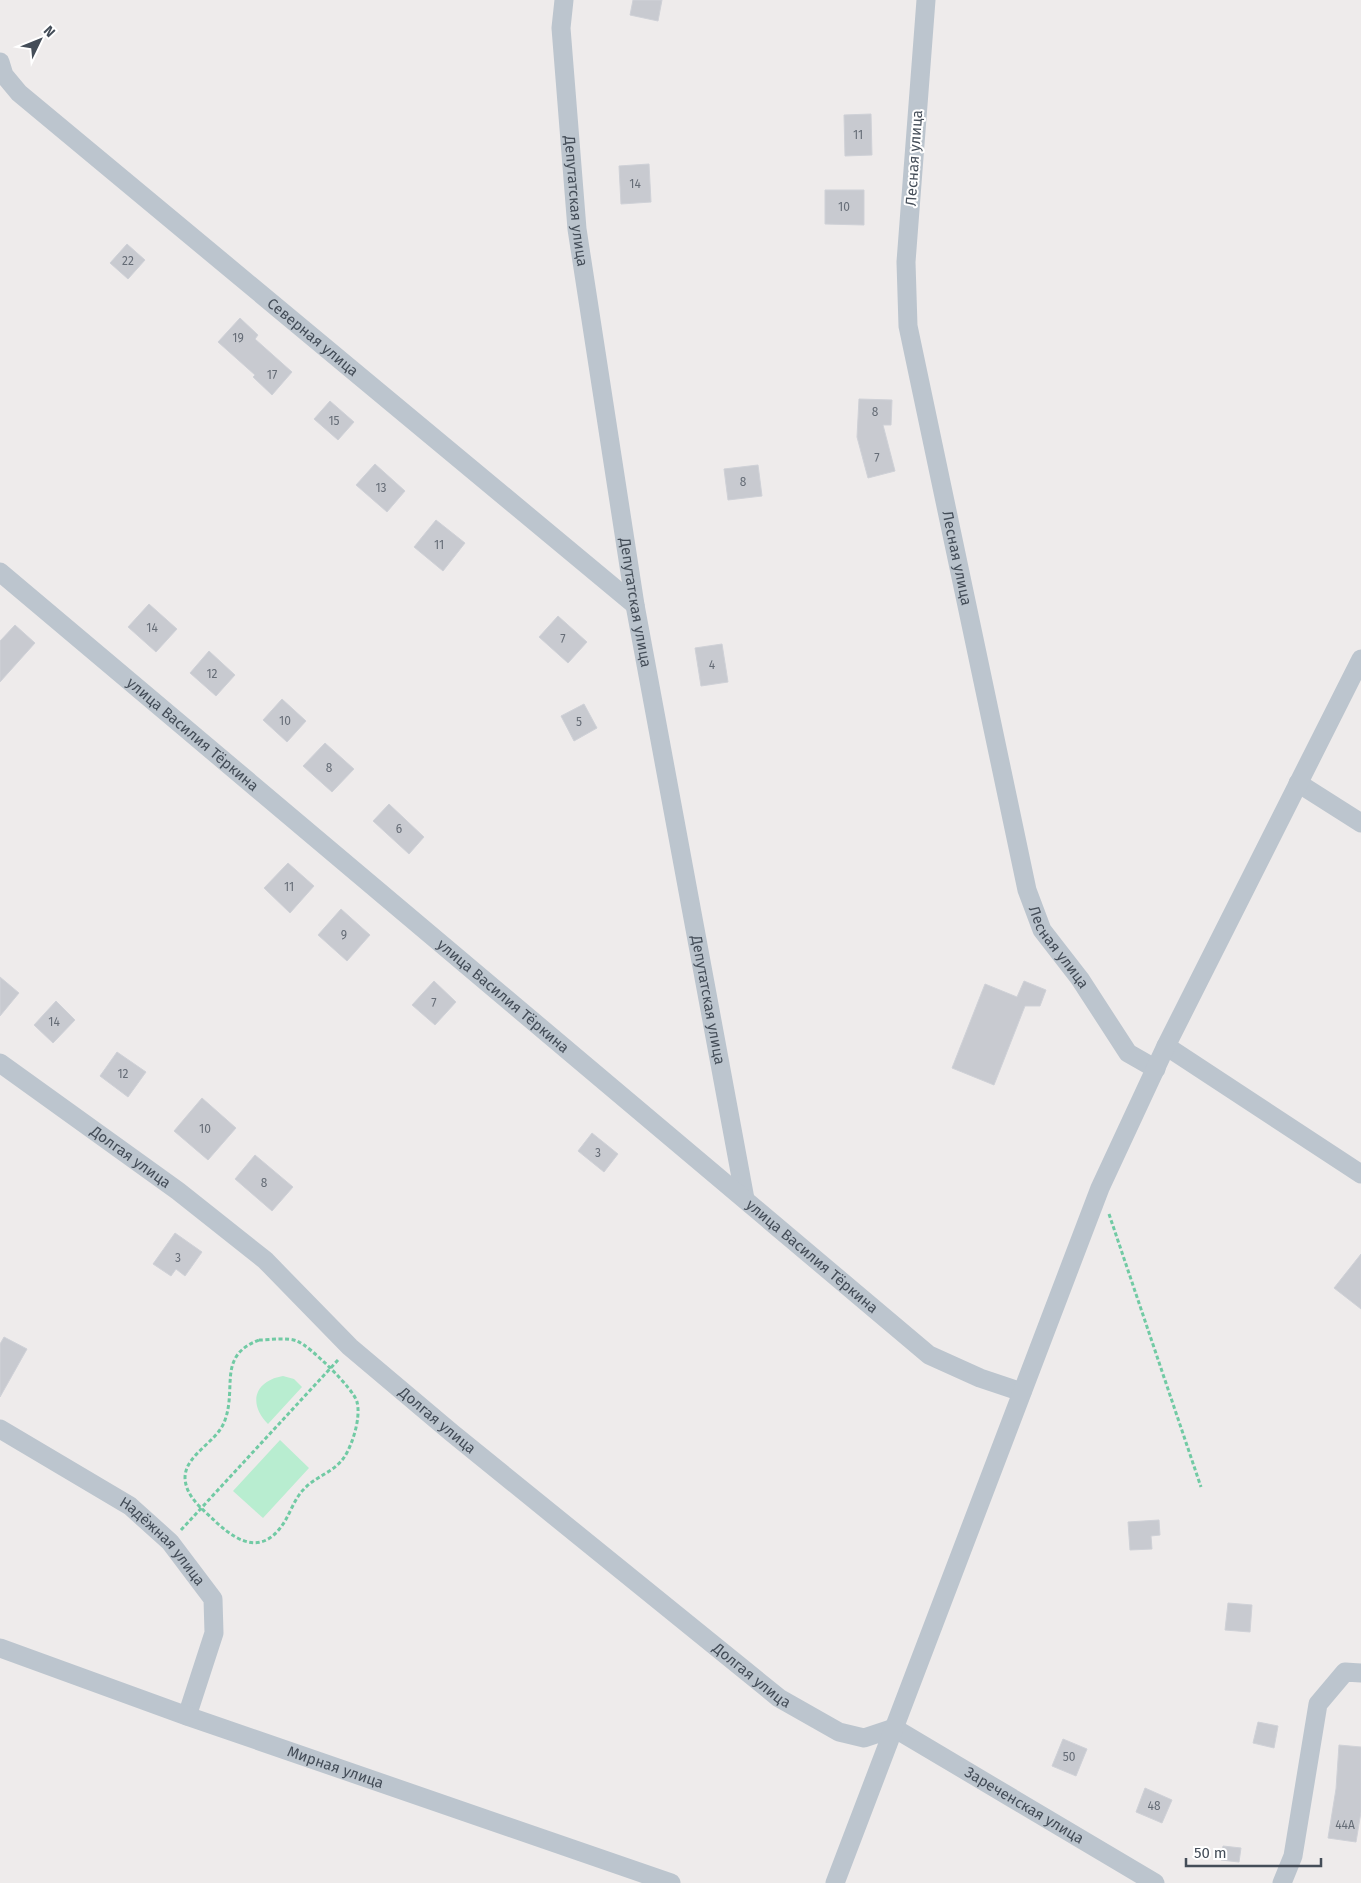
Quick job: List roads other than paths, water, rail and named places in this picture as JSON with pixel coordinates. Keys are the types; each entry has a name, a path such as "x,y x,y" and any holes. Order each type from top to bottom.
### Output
{"street":[{"name":"Депутатская улица","path":"564,0 561,28 577,229 635,605 745,1199"},
{"name":"Лесная улица","path":"926,0 906,262 908,326 1025,880 1042,930 1080,979 1128,1053 1156,1069"},
{"name":"Северная улица","path":"0,62 4,75 18,93 635,605"},
{"name":"улица Василия Тёркина","path":"0,572 929,1355 980,1378 1022,1392"},
{"path":"835,1883 1100,1188 1166,1046 1361,659"},
{"path":"1298,783 1361,823"},
{"path":"1166,1046 1361,1174"},
{"name":"Долгая улица","path":"0,1063 178,1191 258,1255 350,1347 452,1434 779,1698 839,1732 864,1738 894,1728"},
{"name":"Надёжная улица","path":"0,1429 130,1506 170,1542 213,1599 214,1633 187,1716"},
{"name":"Мирная улица","path":"0,1648 187,1716 672,1883"},
{"path":"1282,1883 1293,1856 1318,1704 1345,1672 1361,1673"},
{"name":"Зареченская улица","path":"894,1728 1154,1883"}]}
